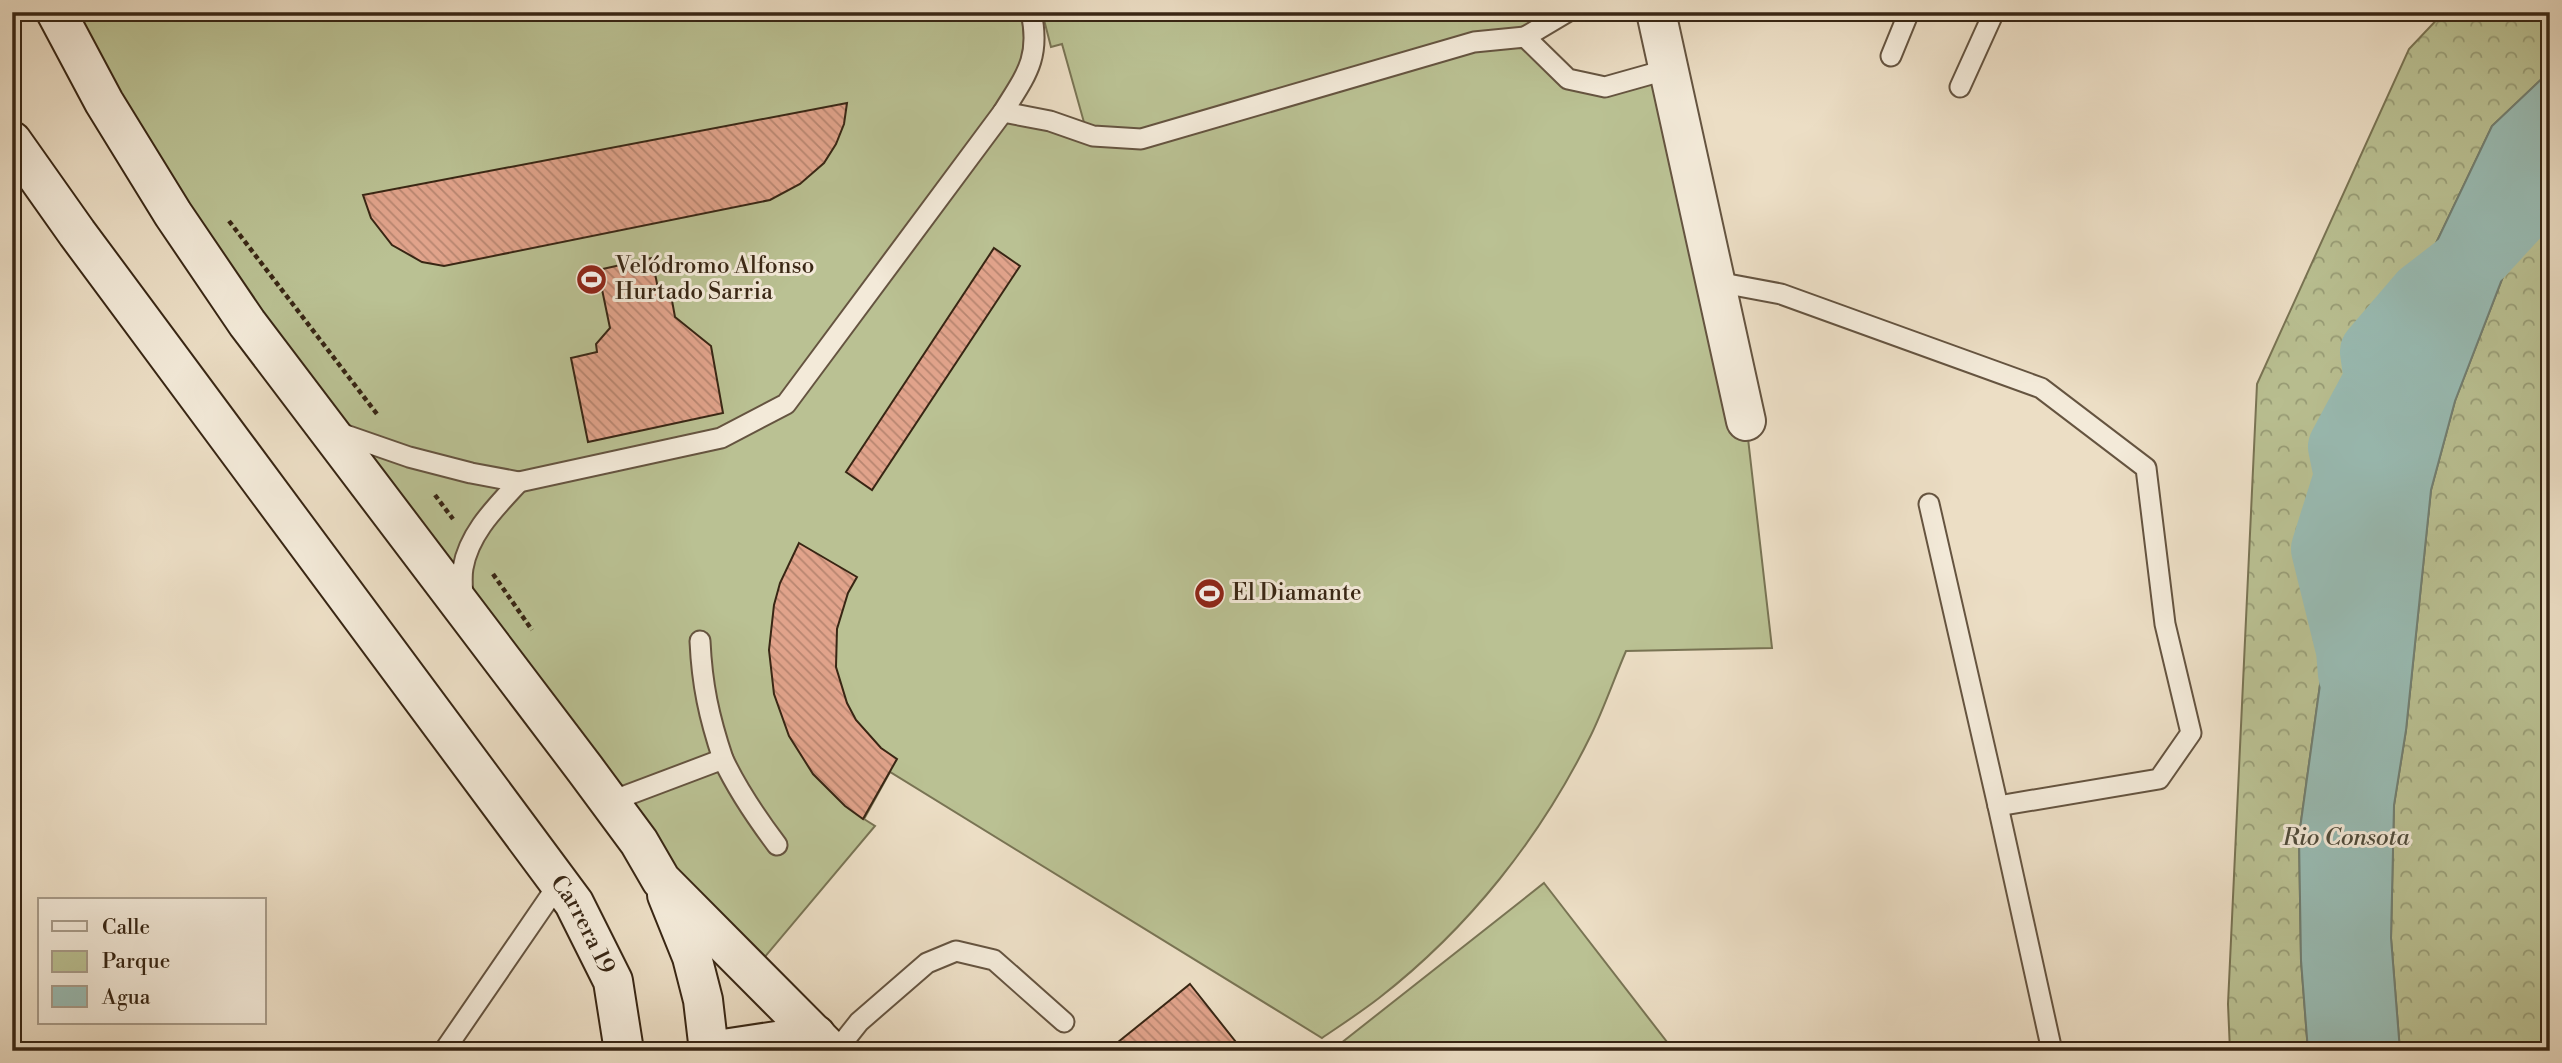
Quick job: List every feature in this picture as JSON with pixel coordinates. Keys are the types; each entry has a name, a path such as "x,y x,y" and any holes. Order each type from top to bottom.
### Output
{"street":[{"path":"56,12 104,102 173,214 247,323 639,842 662,880 692,957 703,1000 710,1051 828,1046"},
{"path":"1656,12 1746,421"},
{"name":"Carrera 19","path":"12,141 85,244 575,903 613,981 624,1051"},
{"path":"662,880 828,1046"}],"lane":[{"path":"326,428 409,457 519,482 721,438 786,404 1003,112 1023,80 1035,52 1031,12"},
{"path":"1003,112 1050,121 1093,136 1141,139 1474,42 1525,37 1567,12"},
{"path":"1891,56 1909,12"},
{"path":"1960,87 1994,12"},
{"path":"1525,37 1568,79 1605,87 1670,69"},
{"path":"1717,282 1781,294 2041,388 2146,468 2165,624 2191,733 2159,779 1998,806"},
{"path":"463,610 462,569 471,543 489,514 519,482"},
{"path":"1929,504 2052,1051"},
{"path":"700,641 702,684 723,759 751,811 777,845"},
{"path":"609,802 723,759"},
{"path":"444,1051 560,882"},
{"path":"828,1046 927,963 956,951 994,960 1064,1022"}],"green space":[{"path":"56,12 1025,12 1033,46 1003,112 1087,133 1062,44 1051,47 1042,12 1535,12 1540,30 1514,37 1568,79 1605,87 1669,69 1746,421 1772,648 1626,651 1596,725 1571,773 1526,845 1500,879 1443,942 1412,971 1322,1038 890,772 864,819 875,826 753,971 524,691"},
{"path":"2444,12 2550,12 2550,71 2492,126 2428,260 2379,380 2349,476 2299,836 2301,960 2308,1051 2230,1051 2228,1004 2257,384 2409,49"},
{"path":"2550,164 2550,1051 2400,1051 2391,938 2394,805 2406,730 2431,490 2455,401 2536,191"},
{"path":"1544,883 1674,1051 1331,1051"}],"water":[{"name":"Rio Consota","path":"2550,71 2550,164 2536,191 2455,401 2431,490 2406,730 2394,805 2391,938 2400,1051 2308,1051 2301,960 2299,836 2349,476 2379,380 2428,260 2492,126"}],"building":[{"path":"847,103 844,124 824,163 800,184 770,200 444,266 422,262 392,245 371,218 363,195"},
{"path":"994,248 1020,266 872,490 846,472"},
{"path":"652,258 660,299 671,295 675,317 711,346 723,413 588,442 571,358 597,352 596,344 610,328 598,270"},
{"path":"799,543 857,577 848,593 837,629 836,667 847,703 856,720 881,748 897,759 863,819 845,806 813,774 789,736 774,694 769,650 774,605 780,583"},
{"path":"1190,984 1243,1051 1107,1051"}],"waterway":[{"path":"2353,674 2351,650 2326,549 2349,476 2343,447 2379,380 2375,352 2423,296 2480,252 2536,191 2550,180"}],"place":[{"name":"Velódromo Alfonso Hurtado Sarria","path":"592,279"},
{"name":"El Diamante","path":"1209,593"}]}
